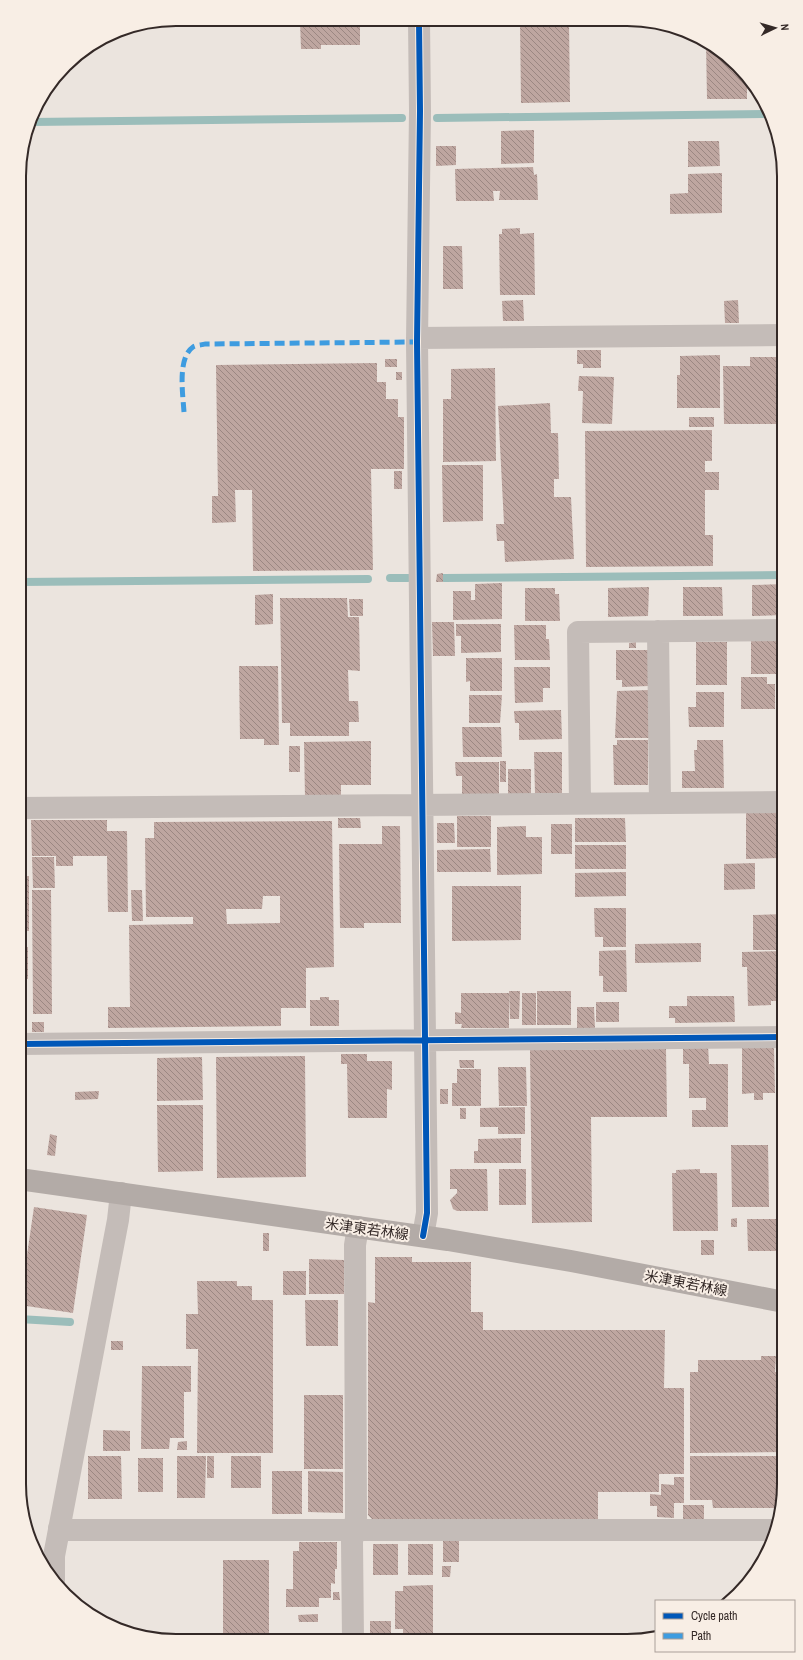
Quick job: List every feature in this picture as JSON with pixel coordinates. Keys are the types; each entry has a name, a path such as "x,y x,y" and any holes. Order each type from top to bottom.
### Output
{"main road":[{"name":"米津東若林線","path":"26,1180 423,1236 551,1258 777,1301"}],"street":[{"path":"419,26 420,112 417,338 427,1213 423,1236"},
{"path":"417,338 777,335"},
{"path":"580,803 578,632 777,630"},
{"path":"658,631 660,802"},
{"path":"26,808 777,802"},
{"path":"26,1044 777,1037"},
{"path":"54,1571 54,1556 118,1220 121,1193"},
{"path":"353,1634 352,1542 356,1518 356,1245 358,1227"},
{"path":"59,1528 70,1530 770,1530"}],"building":[{"path":"300,26 360,26 360,45 321,45 321,49 301,49"},
{"path":"520,26 569,26 570,102 521,103"},
{"path":"706,49 726,63 747,86 747,99 707,99"},
{"path":"534,130 534,163 501,164 501,131"},
{"path":"688,141 719,141 720,166 688,167"},
{"path":"436,146 456,146 456,165 436,166"},
{"path":"533,167 534,175 537,174 538,200 499,200 500,191 493,191 494,201 456,201 455,169"},
{"path":"722,173 722,213 670,214 670,194 688,193 688,174"},
{"path":"520,228 520,234 534,233 535,295 500,295 499,234 502,234 502,229"},
{"path":"443,246 462,246 463,289 443,289"},
{"path":"523,300 524,321 503,321 502,301"},
{"path":"738,300 739,323 725,323 724,301"},
{"path":"577,350 601,350 601,368 583,368 583,364 577,364"},
{"path":"720,355 720,408 677,408 677,375 680,375 680,356"},
{"path":"750,357 777,357 777,424 724,424 723,366 750,366"},
{"path":"385,359 397,359 397,367 385,367"},
{"path":"377,363 377,382 386,382 386,399 398,399 398,417 404,417 404,469 371,469 373,570 253,571 252,490 235,490 236,522 212,523 212,496 218,496 216,365"},
{"path":"495,368 496,461 443,462 443,399 451,399 451,369"},
{"path":"396,372 402,372 402,380 396,380"},
{"path":"579,376 614,377 612,424 582,423 583,391 578,391"},
{"path":"550,403 551,433 558,433 559,479 554,479 554,497 571,497 574,559 505,562 504,541 497,541 496,524 504,524 498,406"},
{"path":"689,417 714,417 714,427 689,427"},
{"path":"712,430 712,461 705,461 705,472 719,472 719,490 705,490 705,535 713,535 713,566 586,567 585,431"},
{"path":"442,465 483,465 483,521 443,522"},
{"path":"394,471 402,471 402,489 394,489"},
{"path":"443,573 443,582 436,582 437,574"},
{"path":"502,583 502,619 453,620 453,591 471,591 471,600 475,600 475,584"},
{"path":"777,584 777,615 752,616 752,585"},
{"path":"649,587 648,616 608,617 608,588"},
{"path":"683,587 722,587 723,616 683,616"},
{"path":"525,588 555,588 555,594 559,594 560,621 525,621"},
{"path":"273,594 273,624 255,625 255,595"},
{"path":"280,598 347,598 348,617 359,617 360,671 348,670 349,701 358,701 359,722 349,722 349,736 290,736 290,723 282,723"},
{"path":"349,599 363,599 363,616 350,616"},
{"path":"432,622 454,622 455,656 433,656"},
{"path":"456,624 501,624 501,652 461,653 461,636 456,636"},
{"path":"514,625 546,625 546,639 549,639 550,660 515,660"},
{"path":"751,641 777,641 777,674 751,674"},
{"path":"636,642 636,648 629,648 629,643"},
{"path":"696,642 727,642 727,685 696,685"},
{"path":"616,650 649,650 649,686 622,687 622,680 616,680"},
{"path":"466,658 502,658 502,691 470,691 470,681 466,682"},
{"path":"239,666 278,666 279,745 264,745 264,739 240,739"},
{"path":"514,667 550,667 550,688 543,688 543,702 515,703"},
{"path":"741,677 767,677 767,684 775,684 775,709 741,709"},
{"path":"649,690 650,738 615,738 617,691"},
{"path":"696,692 724,692 724,727 689,727 688,707 696,707"},
{"path":"469,695 502,695 500,723 469,723"},
{"path":"561,710 562,739 519,740 519,723 515,723 514,711"},
{"path":"462,727 501,727 502,757 463,757"},
{"path":"617,740 648,740 648,785 614,785 613,745 617,745"},
{"path":"697,740 723,740 724,788 682,788 682,771 695,771 694,750 697,750"},
{"path":"371,741 371,785 341,785 341,798 305,798 304,742"},
{"path":"289,746 300,746 300,772 289,772"},
{"path":"534,752 562,752 562,794 535,794"},
{"path":"500,761 506,761 506,782 500,782"},
{"path":"455,762 499,762 499,796 462,796 462,776 456,776"},
{"path":"508,769 531,769 531,795 508,796"},
{"path":"746,813 777,813 777,858 746,859"},
{"path":"457,816 491,816 491,847 457,847"},
{"path":"338,818 360,818 361,828 338,828"},
{"path":"575,818 625,818 626,842 575,842"},
{"path":"31,820 107,820 107,831 127,831 128,912 108,912 107,856 73,856 73,866 56,866 56,856 32,856"},
{"path":"332,821 334,967 306,968 306,1008 281,1008 281,1026 108,1028 108,1007 130,1007 129,925 193,924 193,917 146,917 145,838 154,838 154,822","holes":["263,896 280,896 280,923 227,924 226,909 262,909"]},
{"path":"437,823 454,823 455,843 437,843"},
{"path":"551,824 572,824 572,854 551,854"},
{"path":"382,826 400,826 401,923 364,923 364,928 340,928 339,844 382,844"},
{"path":"526,826 526,837 542,837 542,874 497,875 497,827"},
{"path":"575,845 626,845 626,869 575,869"},
{"path":"490,849 491,872 437,872 437,850"},
{"path":"32,857 54,857 55,888 33,888"},
{"path":"755,863 755,889 724,890 724,864"},
{"path":"626,872 626,896 575,897 575,873"},
{"path":"26,876 29,876 29,931 26,931"},
{"path":"452,886 521,886 521,940 452,941"},
{"path":"32,890 51,890 52,1014 33,1014"},
{"path":"131,890 142,890 143,921 132,921"},
{"path":"594,908 626,908 626,947 603,947 603,937 595,937"},
{"path":"777,914 777,950 753,950 753,915"},
{"path":"701,943 701,962 635,963 635,944"},
{"path":"26,947 28,947 28,979 26,979"},
{"path":"626,950 627,992 603,992 603,976 599,976 599,951"},
{"path":"777,951 777,1001 771,1001 771,1005 748,1006 747,967 742,967 742,952"},
{"path":"509,991 520,991 519,1019 510,1019"},
{"path":"537,991 571,991 571,1025 537,1025"},
{"path":"461,993 509,993 509,1028 461,1028 462,1024 455,1024 455,1012 461,1013"},
{"path":"522,993 536,993 536,1025 522,1025"},
{"path":"687,996 734,996 735,1022 675,1023 675,1018 669,1018 669,1006 687,1006"},
{"path":"320,997 329,997 329,1000 339,1000 339,1026 310,1026 310,1000 320,1000"},
{"path":"596,1002 619,1002 619,1022 596,1022"},
{"path":"577,1007 594,1007 595,1028 577,1028"},
{"path":"32,1022 44,1022 44,1032 32,1032"},
{"path":"683,1045 708,1045 709,1064 728,1064 728,1127 692,1127 692,1110 706,1110 706,1098 689,1098 689,1064 683,1064"},
{"path":"742,1048 774,1048 775,1093 763,1093 763,1100 754,1100 754,1093 742,1094"},
{"path":"666,1049 667,1117 591,1117 592,1222 532,1223 530,1050"},
{"path":"341,1054 367,1054 367,1061 392,1061 392,1090 387,1089 387,1118 348,1118 347,1064 341,1064"},
{"path":"305,1056 306,1177 217,1178 216,1057"},
{"path":"202,1057 203,1100 157,1101 157,1058"},
{"path":"459,1060 474,1060 474,1068 460,1068"},
{"path":"498,1067 526,1067 527,1106 499,1106"},
{"path":"457,1069 481,1069 481,1106 452,1106 452,1083 457,1083"},
{"path":"440,1089 448,1089 448,1104 440,1104"},
{"path":"99,1091 98,1099 75,1100 75,1092"},
{"path":"157,1105 203,1105 203,1171 158,1172"},
{"path":"525,1107 525,1134 498,1134 498,1127 480,1127 480,1108"},
{"path":"460,1108 466,1108 466,1119 460,1119"},
{"path":"50,1134 57,1136 55,1156 47,1155"},
{"path":"521,1138 521,1163 474,1163 474,1151 478,1151 478,1139"},
{"path":"731,1145 768,1145 769,1207 732,1207"},
{"path":"450,1169 487,1169 488,1211 457,1211 453,1209 450,1200 457,1193 457,1189 450,1189"},
{"path":"499,1169 526,1169 526,1205 499,1205"},
{"path":"700,1169 700,1173 717,1173 718,1231 673,1231 672,1173 676,1173 676,1170"},
{"path":"34,1207 87,1215 73,1313 26,1306 27,1255"},
{"path":"737,1218 737,1227 731,1227 731,1219"},
{"path":"747,1219 777,1219 777,1251 748,1251"},
{"path":"263,1233 269,1233 269,1251 263,1251"},
{"path":"701,1240 714,1240 714,1255 701,1255"},
{"path":"375,1257 412,1257 412,1262 471,1262 471,1312 483,1312 483,1330 665,1330 664,1388 684,1388 684,1474 659,1474 659,1492 598,1492 598,1521 373,1520 368,1515 368,1302 375,1303"},
{"path":"309,1259 344,1260 344,1294 309,1294"},
{"path":"283,1271 306,1271 306,1295 283,1295"},
{"path":"197,1281 237,1281 237,1286 252,1286 252,1300 273,1300 273,1453 197,1453 198,1349 186,1349 186,1314 198,1314"},
{"path":"305,1300 338,1300 338,1346 306,1346"},
{"path":"111,1341 123,1341 123,1350 111,1350"},
{"path":"761,1356 776,1356 777,1452 690,1453 690,1372 698,1372 698,1360 761,1360"},
{"path":"142,1366 191,1366 191,1392 184,1392 184,1438 170,1438 169,1449 141,1449"},
{"path":"304,1395 343,1395 343,1469 304,1469"},
{"path":"103,1430 130,1431 130,1451 103,1451"},
{"path":"187,1441 187,1450 177,1450 178,1442"},
{"path":"88,1456 121,1456 122,1499 88,1499"},
{"path":"177,1456 206,1456 205,1498 177,1498"},
{"path":"207,1456 214,1456 214,1478 207,1478"},
{"path":"231,1456 261,1456 261,1488 231,1488"},
{"path":"690,1456 777,1456 777,1494 775,1508 713,1508 712,1500 690,1500"},
{"path":"138,1458 163,1458 163,1492 138,1492"},
{"path":"272,1471 302,1471 302,1514 272,1514"},
{"path":"308,1471 343,1472 343,1513 308,1512"},
{"path":"674,1477 684,1477 684,1503 674,1503 674,1518 657,1517 657,1506 650,1506 650,1494 661,1495 661,1484 674,1485"},
{"path":"683,1505 704,1505 704,1522 683,1522"},
{"path":"443,1541 459,1541 459,1562 443,1562"},
{"path":"299,1542 337,1542 337,1569 335,1569 335,1584 331,1583 331,1598 319,1598 319,1607 286,1607 286,1589 293,1589 293,1551 299,1551"},
{"path":"373,1544 398,1544 398,1575 373,1575"},
{"path":"408,1544 433,1544 433,1575 408,1575"},
{"path":"223,1560 269,1560 269,1634 223,1634"},
{"path":"442,1566 451,1566 450,1577 442,1577"},
{"path":"433,1585 433,1634 403,1634 403,1629 395,1629 395,1591 403,1591 403,1586"},
{"path":"333,1592 339,1592 340,1600 333,1600"},
{"path":"318,1614 318,1622 299,1622 298,1615"},
{"path":"370,1621 391,1621 391,1634 370,1634"}],"waterway":[{"path":"437,118 764,114"},
{"path":"36,122 402,118"},
{"path":"444,578 777,575"},
{"path":"390,578 408,578"},
{"path":"26,582 368,579"},
{"path":"26,1319 70,1322"}],"marked path":[{"path":"184,412 182,387 183,368 188,352 196,346 205,344 417,342"}],"cycle path":[{"path":"419,26 420,111 417,342 427,1213 423,1236"},
{"path":"26,1044 777,1037"}]}
